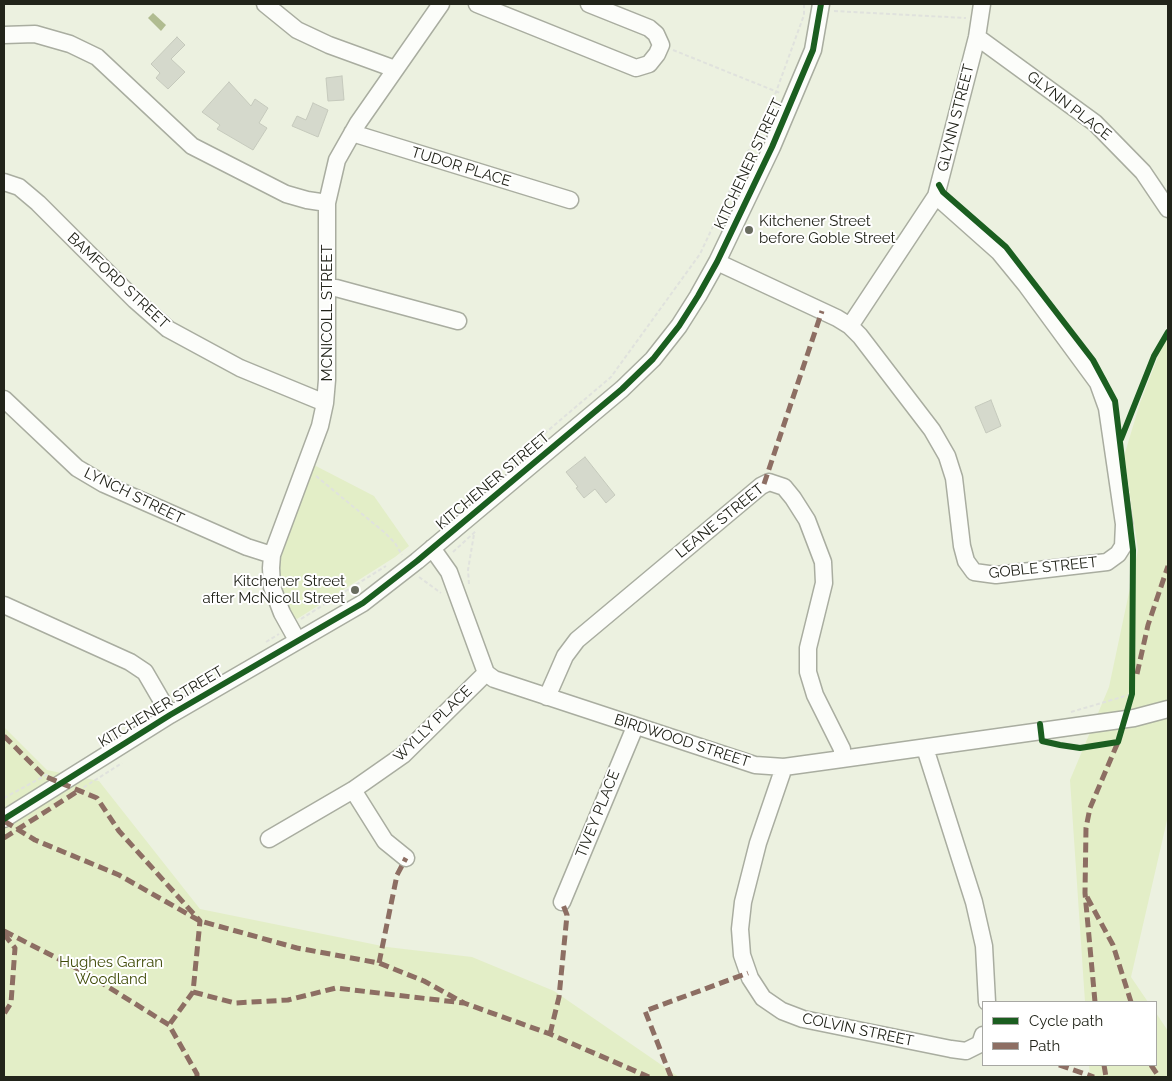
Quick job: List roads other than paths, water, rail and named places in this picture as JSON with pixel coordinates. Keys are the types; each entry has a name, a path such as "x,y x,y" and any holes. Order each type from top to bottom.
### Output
{"street":[{"path":"265,4 297,30 328,45 396,69"},
{"name":"MCNICOLL STREET","path":"298,640 282,613 272,587 272,555 306,470 325,403 327,203 337,160 352,133 441,4"},
{"path":"478,4 636,68 649,64 661,45 656,34 649,28 589,4"},
{"name":"KITCHENER STREET","path":"4,819 170,715 363,604 437,555 647,365 679,326 717,262 794,99 813,50 826,7"},
{"name":"GLYNN STREET","path":"850,326 936,196 977,37 978,11"},
{"path":"4,36 35,34 70,44 97,57 192,146 286,194 327,203"},
{"name":"GLYNN PLACE","path":"977,37 1095,123 1142,172 1168,209"},
{"name":"TUDOR PLACE","path":"352,133 570,200"},
{"name":"BAMFORD STREET","path":"4,182 19,187 38,203 135,300 168,329 240,368 325,403"},
{"name":"GOBLE STREET","path":"717,262 850,326 932,430 947,456 954,478 962,546 966,561 974,572 996,574 1107,562 1118,554 1124,541 1124,524 1107,408 1098,384 1026,285 998,252 936,196"},
{"path":"327,289 336,288 458,321"},
{"name":"LYNCH STREET","path":"7,410 77,468 104,484 247,547 272,555"},
{"name":"LEANE STREET","path":"547,697 565,656 577,640 761,486 769,482 784,487 793,498 807,520 823,562 824,583 808,648 808,672 815,695 842,749 842,759"},
{"path":"437,555 449,572 486,673"},
{"path":"4,605 130,662 144,672 170,715"},
{"name":"BIRDWOOD STREET","path":"486,673 494,679 755,765 784,767 1113,721 1132,711 1168,709"},
{"name":"WYLLY PLACE","path":"268,838 353,790 403,755 486,673"},
{"name":"TIVEY PLACE","path":"562,902 635,727"},
{"path":"925,748 974,902 984,946 987,1001"},
{"name":"COLVIN STREET","path":"784,767 758,843 743,902 740,929 742,955 750,978 763,998 782,1011 803,1019 951,1049 966,1051 980,1044 982,1038"},
{"path":"353,790 385,841 406,858"}],"place":[{"name":"Kitchener Street before Goble Street","path":"749,230"},
{"name":"Kitchener Street after McNicoll Street","path":"355,590"}],"park label":[{"name":"Hughes Garran Woodland","path":"111,970"}]}
